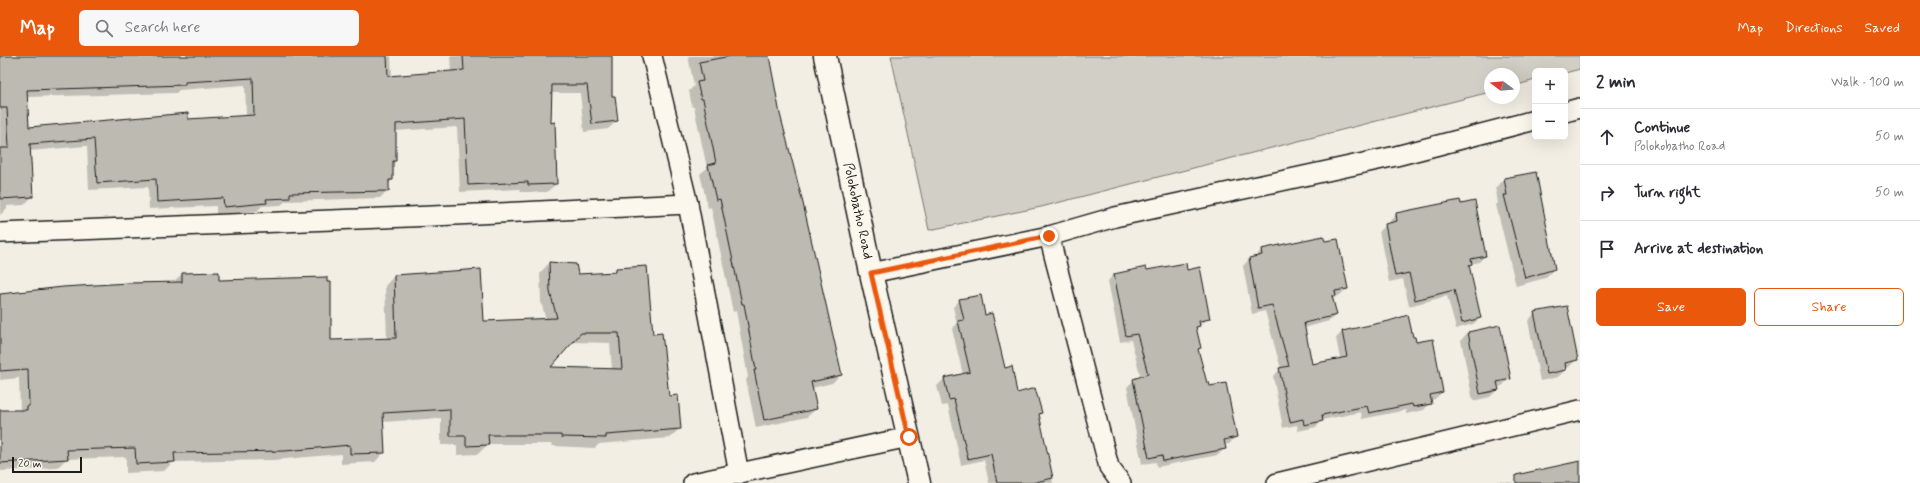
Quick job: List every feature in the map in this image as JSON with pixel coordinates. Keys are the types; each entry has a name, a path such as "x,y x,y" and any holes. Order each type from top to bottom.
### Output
{"street":[{"path":"652,56 688,204 739,474"},
{"name":"Polokobatho Road","path":"825,56 871,273 919,483"},
{"path":"1568,111 1580,108"},
{"path":"871,273 1049,236 1116,217 1396,156 1532,121"},
{"path":"0,233 433,216 688,204"},
{"path":"1049,236 1109,466 1121,483"},
{"path":"1277,483 1580,410"},
{"path":"693,483 909,437"}],"shaded area":[{"path":"891,56 1580,56 1580,69 1568,72 1568,68 1532,68 1532,81 1520,84 1520,68 1484,68 1484,94 1041,207 929,230"}],"building":[{"path":"0,56 387,56 388,76 464,70 463,56 612,56 612,96 615,96 618,121 592,124 587,85 552,85 551,123 555,122 557,184 528,185 528,182 468,185 465,119 396,124 396,161 393,161 393,180 389,180 389,191 290,193 290,198 266,199 267,203 224,207 223,198 157,202 156,179 97,183 94,139 30,144 33,197 0,199 0,148 9,148 7,108 0,108","holes":["253,78 254,115 188,119 188,113 29,127 27,90 185,85 185,82"]},
{"path":"731,56 769,56 780,114 802,199 842,375 811,382 817,409 764,420 754,370 756,370 744,304 742,304 720,199 716,200 708,165 716,163 703,99 701,99 697,82 703,81 699,62"},
{"path":"1536,172 1555,269 1525,278 1504,195 1507,195 1504,178"},
{"path":"1460,200 1461,204 1475,201 1486,256 1471,259 1472,264 1469,265 1481,318 1462,323 1454,290 1415,300 1409,273 1395,276 1385,224 1397,221 1396,213"},
{"path":"1323,236 1325,241 1338,239 1348,289 1335,291 1336,296 1332,296 1337,315 1304,323 1312,364 1347,357 1342,331 1389,321 1408,315 1413,337 1415,337 1416,342 1433,339 1443,392 1430,395 1432,404 1413,407 1412,404 1369,413 1367,406 1322,415 1323,421 1304,425 1303,419 1290,422 1279,368 1289,366 1272,305 1258,308 1249,258 1262,255 1261,249"},
{"path":"549,262 576,264 578,274 616,272 616,268 647,266 653,334 662,333 669,396 678,395 681,429 606,435 606,438 561,437 561,435 488,435 489,445 466,446 466,436 450,436 450,409 383,413 385,453 350,454 350,445 285,451 174,453 175,462 136,464 135,448 67,450 68,459 0,463 0,410 27,410 27,406 29,406 28,369 0,371 0,294 63,287 128,283 182,282 182,273 219,272 219,280 327,277 327,282 331,282 331,340 396,338 394,275 481,269 484,321 557,318 550,292","holes":["581,333 619,333 622,369 551,367"]},
{"path":"1186,263 1187,270 1200,267 1210,319 1199,321 1200,326 1196,327 1201,348 1198,349 1207,383 1209,382 1210,386 1226,383 1237,437 1224,440 1226,449 1163,461 1162,455 1149,458 1133,379 1148,374 1137,334 1126,336 1114,274 1146,267 1147,270"},
{"path":"981,295 985,315 992,313 1005,368 1012,366 1017,393 1035,388 1042,413 1039,414 1053,478 1032,483 997,483 991,454 968,459 954,399 949,400 944,378 970,372 958,321 964,320 959,299"},
{"path":"1567,306 1578,360 1565,363 1566,370 1547,374 1534,312"},
{"path":"1500,325 1511,379 1497,382 1499,390 1480,394 1468,332"},
{"path":"1580,461 1580,483 1516,483 1516,475"}],"route":[{"path":"909,437 871,273 1049,236"}]}
